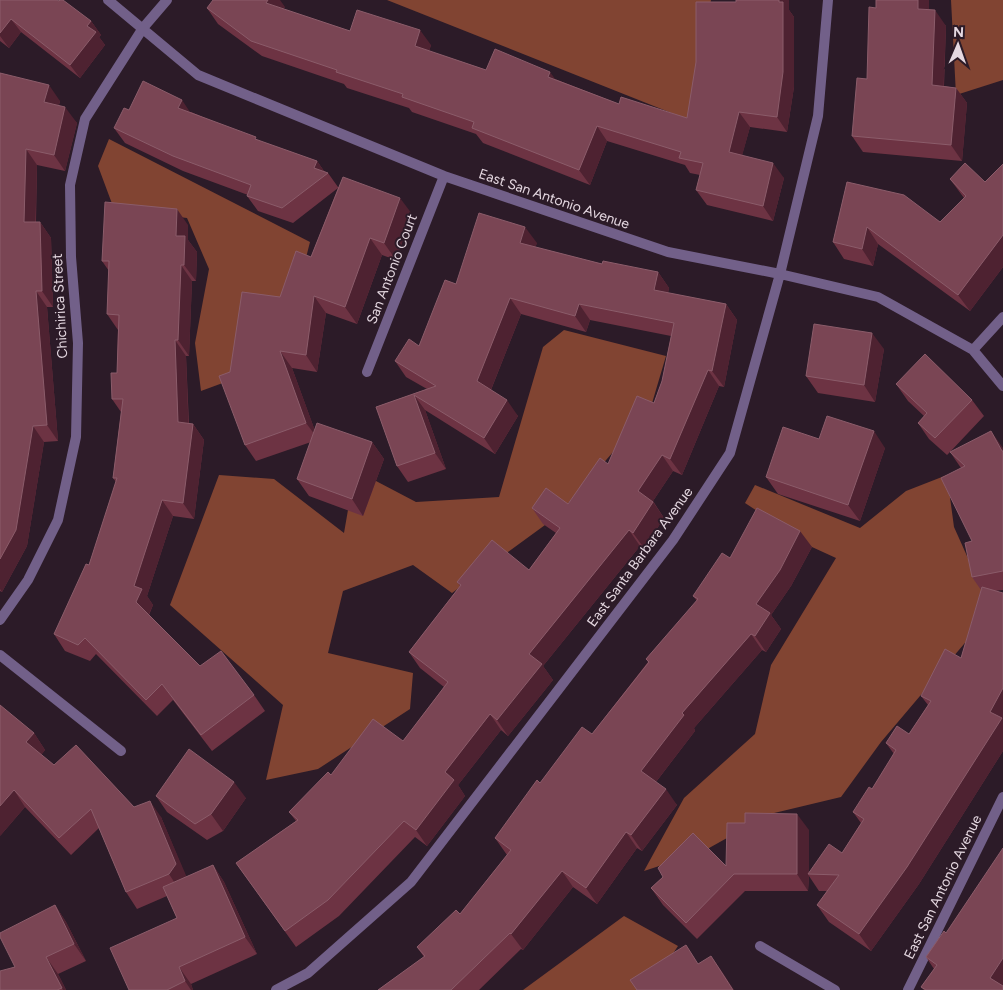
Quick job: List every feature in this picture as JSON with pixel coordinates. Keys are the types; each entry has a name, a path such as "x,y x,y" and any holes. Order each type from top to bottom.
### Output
{"street":[{"name":"East San Antonio Avenue","path":"108,0 198,75 444,176 668,252 780,274 878,297 973,350 1003,386"},
{"name":"Chichirica Street","path":"0,620 28,580 58,520 76,437 78,343 71,257 70,185 85,119 143,28 167,0"},
{"name":"East Santa Barbara Avenue","path":"276,990 308,973 411,882 673,540 730,453 780,274 818,116 828,0"},
{"name":"San Antonio Court","path":"367,372 444,176"},
{"path":"973,350 1003,317"},
{"path":"0,655 120,752"},
{"name":"East San Antonio Avenue","path":"908,990 1003,797"},
{"path":"760,946 835,990"}],"shaded area":[{"path":"387,0 711,0 689,120"},
{"path":"951,0 1003,0 1003,80 956,95"},
{"path":"109,139 310,242 294,305 239,377 201,391 195,343 209,269 187,218 114,209 98,166"},
{"path":"564,330 666,356 650,410 556,517 452,593 413,565 343,591 328,653 413,673 410,709 318,769 266,780 283,705 170,605 219,475 274,479 344,533 353,481 376,481 416,502 499,497 543,347"},
{"path":"947,475 954,527 984,594 975,631 881,742 841,797 770,814 702,852 644,871 684,798 755,734 771,665 836,558 812,547 745,503 755,485 860,528 906,491"},
{"path":"624,916 678,946 649,990 523,990"}],"building":[{"path":"0,0 63,0 91,21 87,26 96,32 70,65 11,19 0,33"},
{"path":"213,0 268,0 266,3 350,31 357,10 420,30 415,46 486,70 495,49 550,72 548,77 619,104 621,97 687,118 696,62 696,2 779,0 779,2 783,2 783,72 777,117 739,112 729,152 773,163 763,206 696,190 703,163 679,158 681,152 597,126 579,170 472,128 474,122 402,97 403,94 251,41 207,8"},
{"path":"876,0 918,0 918,9 935,10 932,85 956,88 951,145 852,136 857,78 867,79 869,7 876,8"},
{"path":"0,73 49,85 44,102 65,107 54,155 26,149 24,222 40,222 42,291 36,291 47,425 33,426 16,530 0,559"},
{"path":"143,81 182,100 178,108 256,137 255,139 317,161 314,168 328,173 282,208 247,196 251,185 173,156 114,128 124,108 129,110"},
{"path":"965,163 985,182 1003,164 1003,235 958,295 867,227 862,249 833,242 847,182 904,195 940,222 966,196 950,179"},
{"path":"343,177 400,198 384,243 370,238 345,307 314,296 306,355 280,351 306,423 245,445 219,376 230,372 242,292 280,297 296,251 311,257"},
{"path":"105,202 177,209 176,236 185,236 184,265 181,265 178,340 175,340 178,422 193,424 183,503 162,500 134,586 142,589 136,602 200,666 221,651 254,695 201,735 162,684 146,700 85,638 78,645 54,634 86,564 89,565 117,478 113,478 123,399 112,399 111,373 117,373 119,315 107,314 109,261 102,261"},
{"path":"479,213 525,227 520,243 602,264 603,261 658,272 654,290 726,304 712,371 708,370 670,459 662,455 638,491 653,502 633,533 629,530 529,654 542,664 497,720 490,714 445,772 454,780 416,830 404,821 328,900 285,931 236,863 298,820 289,812 328,772 331,775 373,719 403,741 448,682 409,652 461,585 457,582 492,540 529,570 560,528 532,508 546,488 568,504 600,458 608,464 637,396 654,403 662,381 674,323 579,304 575,316 510,298 477,381 507,400 484,438 414,395 435,453 397,466 376,407 436,386 395,361 409,339 419,346 445,280 456,284"},
{"path":"814,324 872,333 864,385 806,376"},
{"path":"925,354 972,400 935,438 918,423 927,413 896,384"},
{"path":"827,416 874,431 848,505 766,477 783,427 819,439"},
{"path":"317,423 372,442 352,499 297,479"},
{"path":"991,431 1003,451 1003,571 972,577 965,543 972,541 941,478 965,466 950,452"},
{"path":"757,508 800,531 780,570 756,604 770,613 755,636 751,634 682,713 684,715 641,771 666,789 631,835 626,832 586,888 562,871 511,934 451,990 378,990 425,956 417,947 456,910 460,914 511,850 495,838 537,780 540,783 582,727 592,734 649,662 646,659 698,599 693,596 722,553 730,558"},
{"path":"982,587 1003,593 1003,688 990,712 1002,718 907,867 859,934 817,905 839,875 808,874 829,844 842,853 864,819 853,812 869,787 872,789 896,750 886,743 897,726 909,734 931,701 921,696 945,649 961,658"},
{"path":"0,705 34,733 26,742 54,765 76,745 134,807 150,801 176,864 169,874 126,892 91,809 59,838 14,790 0,806"},
{"path":"189,749 234,782 211,814 195,824 156,796"},
{"path":"745,813 797,814 797,874 734,874 686,923 651,888 663,877 658,868 693,833 726,866 727,823 745,823"},
{"path":"1003,848 1003,958 990,978 1003,986 1003,990 926,990 921,987 937,965 926,957 944,931 946,933"},
{"path":"213,865 245,937 179,967 185,981 167,990 129,990 110,948 177,918 163,887"},
{"path":"55,905 74,944 46,957 62,988 57,990 0,990 0,971 15,967 0,937 0,933"},
{"path":"686,945 698,964 711,956 733,990 637,990 630,980"}]}
